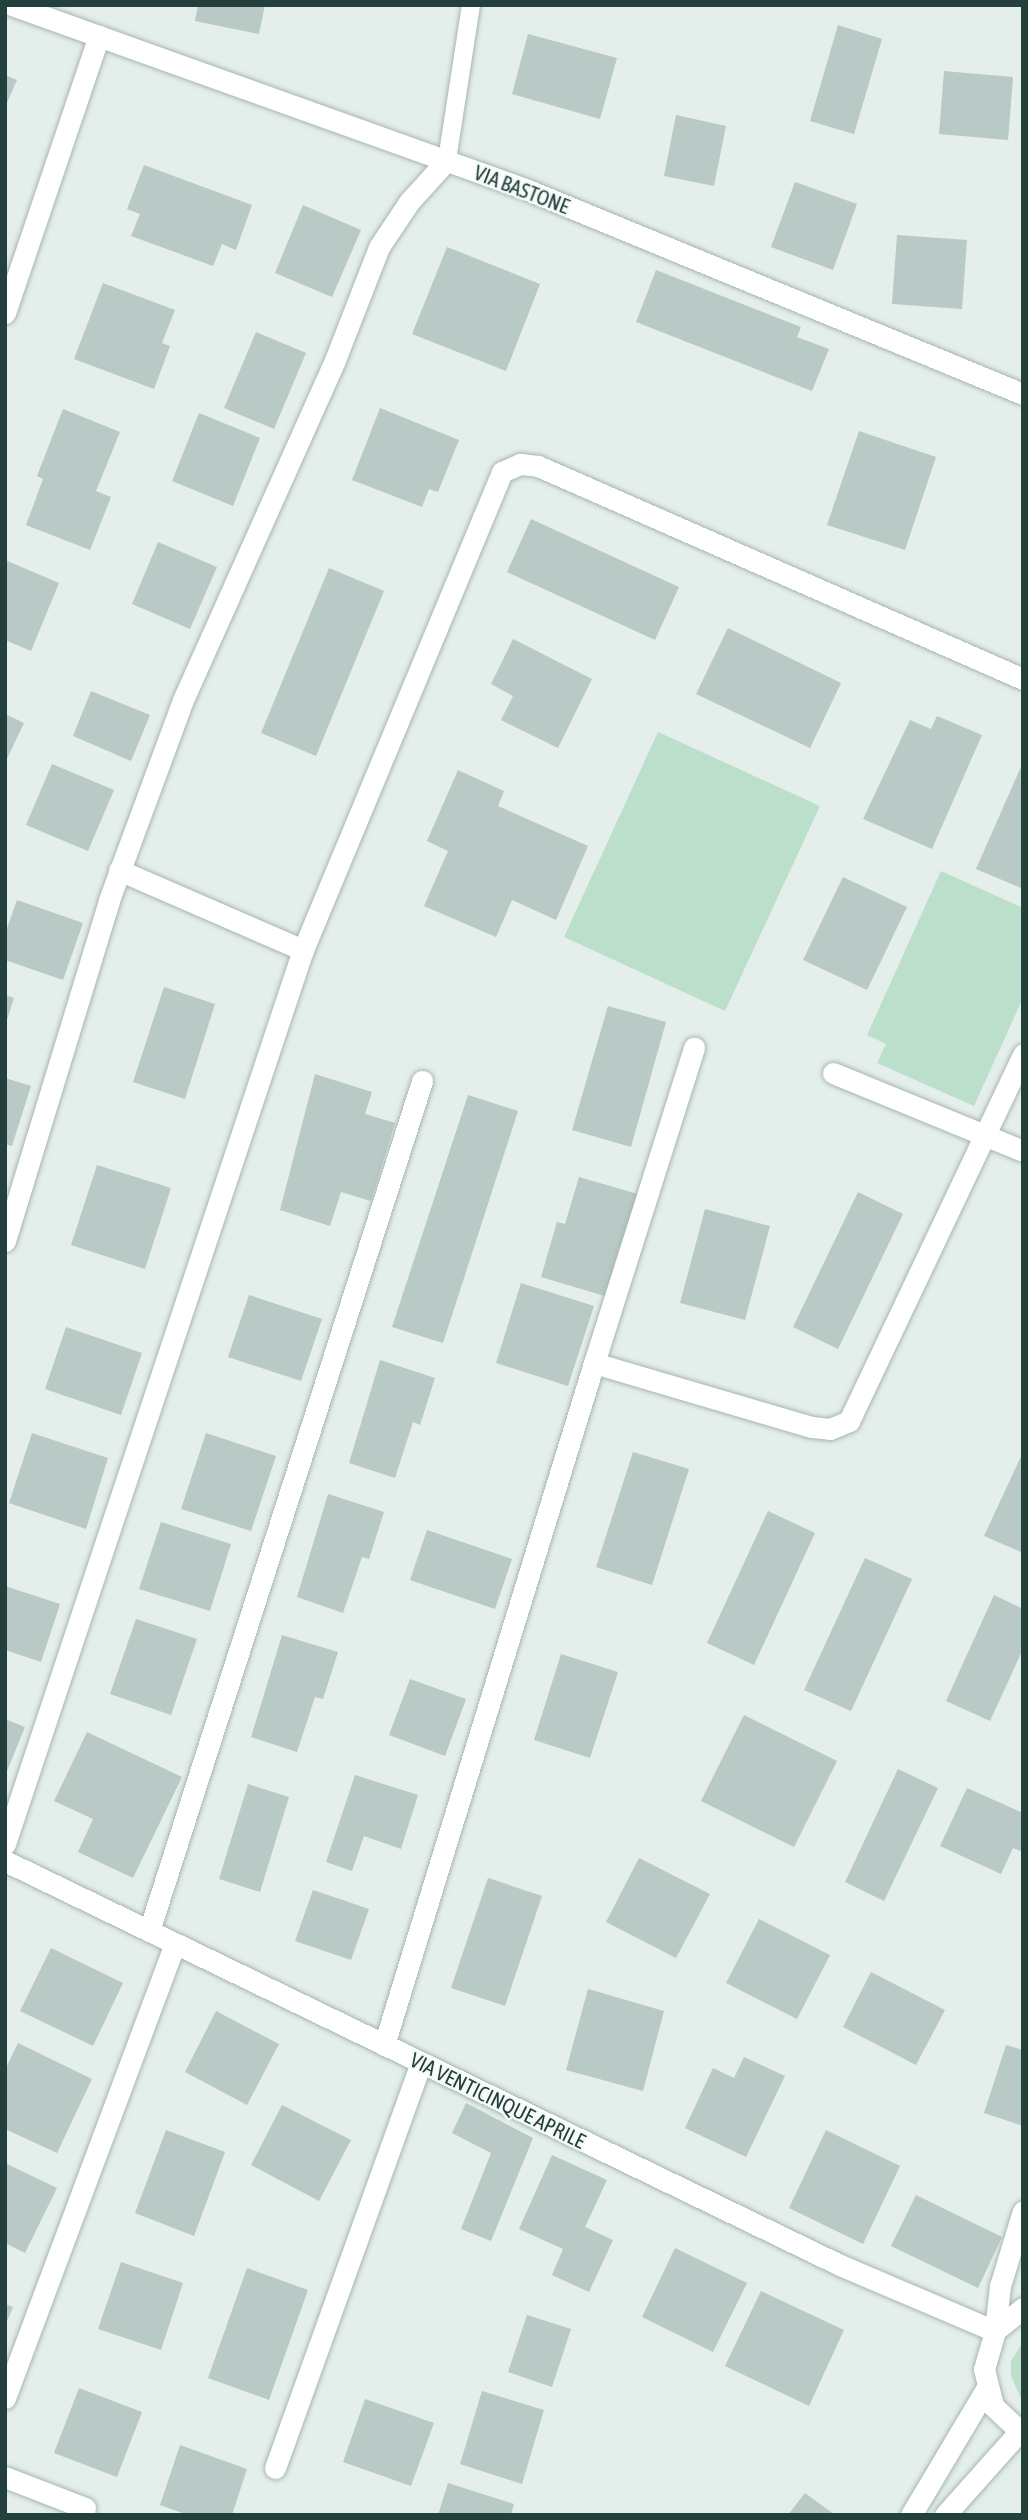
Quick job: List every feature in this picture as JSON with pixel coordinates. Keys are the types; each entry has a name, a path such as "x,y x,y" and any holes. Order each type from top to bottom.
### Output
{"street":[{"name":"VIA BASTONE","path":"12,5 447,160 1023,394"},
{"path":"5,313 99,36"},
{"path":"5,1241 119,870 188,688 335,360 368,272 401,212 447,160"},
{"path":"5,1844 303,950 489,495 510,467 538,466 1023,679"},
{"path":"119,870 303,950"},
{"path":"384,2045 694,1047"},
{"path":"594,1363 812,1427 840,1427 860,1405 1023,1054"},
{"path":"833,1073 1023,1152"},
{"path":"149,1931 422,1081"},
{"name":"VIA VENTICINQUE APRILE","path":"5,1861 866,2277 995,2331"},
{"path":"5,2398 174,1944"},
{"path":"275,2468 421,2063"},
{"path":"945,2515 1021,2433 993,2406 986,2389 987,2350 995,2331 1000,2286 1023,2211"},
{"path":"995,2331 1023,2308"},
{"path":"911,2515 986,2389"},
{"path":"5,2477 85,2508"}],"lane":[{"path":"447,160 471,5"}],"green space":[{"path":"658,732 820,806 725,1011 564,937"},
{"path":"941,871 1023,908 1023,998 974,1106 877,1063 886,1044 867,1035"},
{"path":"1023,2342 1023,2403 1011,2376 1011,2361"}],"building":[{"path":"198,5 265,5 259,34 195,21"},
{"path":"838,25 882,39 854,134 810,121"},
{"path":"528,34 617,58 600,119 512,94"},
{"path":"944,71 1013,77 1008,140 939,134"},
{"path":"5,75 17,80 5,107"},
{"path":"676,115 726,126 714,186 664,176"},
{"path":"144,165 252,205 236,250 222,244 213,266 131,236 140,214 127,209"},
{"path":"795,182 857,204 833,270 771,247"},
{"path":"303,205 361,230 332,297 275,273"},
{"path":"897,235 967,240 962,309 892,304"},
{"path":"447,247 540,284 506,371 412,334"},
{"path":"656,270 801,327 797,337 829,349 812,391 636,322"},
{"path":"103,283 175,310 162,343 170,346 154,389 74,359"},
{"path":"256,332 306,353 274,429 224,408"},
{"path":"380,408 459,440 438,492 429,489 422,507 352,480"},
{"path":"63,409 120,432 96,491 111,497 90,550 26,525 43,479 37,476"},
{"path":"199,413 260,438 233,506 172,481"},
{"path":"859,431 936,457 905,550 827,525"},
{"path":"531,519 679,587 655,640 507,572"},
{"path":"158,542 217,567 190,629 132,604"},
{"path":"5,560 59,583 31,651 5,640"},
{"path":"329,568 384,591 316,756 261,733"},
{"path":"728,628 841,683 810,748 696,694"},
{"path":"513,639 592,679 558,748 501,720 513,696 491,684"},
{"path":"91,691 150,715 131,761 73,736"},
{"path":"5,714 24,723 5,763"},
{"path":"937,716 982,735 932,849 863,819 910,720 931,729"},
{"path":"1023,762 1023,889 976,869"},
{"path":"52,764 114,790 88,851 26,825"},
{"path":"458,770 504,791 498,806 588,846 556,920 512,900 496,937 424,906 448,851 427,841"},
{"path":"843,877 907,907 867,990 803,960"},
{"path":"17,900 83,923 63,980 5,960 5,934"},
{"path":"164,987 215,1004 185,1099 133,1082"},
{"path":"5,995 14,998 6,1023 5,1023"},
{"path":"608,1006 666,1022 631,1147 572,1130"},
{"path":"315,1074 372,1092 365,1114 395,1123 371,1201 341,1192 330,1226 280,1210"},
{"path":"5,1078 31,1086 12,1146 5,1144"},
{"path":"468,1095 518,1111 443,1343 392,1327"},
{"path":"97,1165 171,1188 145,1269 71,1245"},
{"path":"579,1177 638,1194 608,1297 541,1277 557,1222 565,1224"},
{"path":"858,1192 903,1214 838,1349 793,1327"},
{"path":"705,1209 770,1226 745,1320 680,1303"},
{"path":"521,1283 594,1306 568,1386 496,1363"},
{"path":"249,1295 322,1319 301,1381 228,1357"},
{"path":"66,1327 142,1353 121,1415 45,1389"},
{"path":"380,1360 435,1378 420,1425 413,1422 395,1478 349,1463"},
{"path":"32,1433 108,1458 86,1529 9,1503"},
{"path":"206,1433 276,1456 251,1531 181,1509"},
{"path":"633,1452 689,1469 652,1585 596,1567"},
{"path":"1023,1452 1023,1553 984,1536"},
{"path":"328,1494 384,1512 369,1559 362,1557 343,1613 297,1597"},
{"path":"768,1511 815,1533 754,1665 707,1643"},
{"path":"161,1522 231,1544 210,1611 139,1589"},
{"path":"427,1530 512,1559 495,1609 410,1580"},
{"path":"865,1558 912,1579 851,1711 804,1690"},
{"path":"5,1586 60,1604 41,1662 5,1650"},
{"path":"994,1595 1023,1609 1023,1649 990,1721 946,1701"},
{"path":"136,1619 197,1639 171,1715 110,1694"},
{"path":"282,1635 338,1652 323,1699 315,1697 297,1752 251,1737"},
{"path":"561,1654 618,1672 590,1758 534,1740"},
{"path":"410,1679 466,1699 445,1756 389,1735"},
{"path":"744,1715 837,1761 794,1847 701,1801"},
{"path":"5,1719 25,1727 5,1776"},
{"path":"87,1732 182,1777 133,1878 78,1852 93,1819 54,1801"},
{"path":"898,1769 938,1788 884,1901 845,1882"},
{"path":"355,1775 418,1795 401,1849 364,1836 352,1871 326,1862"},
{"path":"248,1784 289,1797 260,1892 219,1879"},
{"path":"967,1788 1023,1813 1023,1852 1013,1848 1001,1874 940,1846"},
{"path":"639,1858 710,1894 676,1958 606,1922"},
{"path":"488,1878 542,1896 505,2006 451,1988"},
{"path":"313,1890 369,1909 351,1960 295,1941"},
{"path":"759,1919 830,1955 797,2019 726,1983"},
{"path":"51,1948 123,1983 93,2046 20,2011"},
{"path":"871,1972 945,2010 916,2065 843,2027"},
{"path":"588,1989 664,2011 643,2091 566,2070"},
{"path":"216,2011 279,2044 247,2105 185,2072"},
{"path":"18,2043 92,2079 57,2153 5,2129 5,2070"},
{"path":"1006,2045 1023,2050 1023,2126 984,2113"},
{"path":"744,2057 785,2076 746,2157 685,2128 713,2068 734,2078"},
{"path":"466,2103 533,2138 491,2241 461,2229 491,2153 452,2133"},
{"path":"282,2105 351,2140 319,2201 251,2165"},
{"path":"166,2130 225,2152 194,2236 135,2213"},
{"path":"826,2130 900,2166 863,2244 789,2208"},
{"path":"552,2155 607,2180 585,2227 613,2240 589,2292 552,2275 563,2249 519,2229"},
{"path":"5,2163 57,2188 25,2253 5,2243"},
{"path":"916,2195 1002,2237 978,2288 891,2246"},
{"path":"675,2248 747,2283 713,2352 642,2317"},
{"path":"121,2262 183,2283 161,2350 98,2329"},
{"path":"247,2268 308,2290 269,2400 208,2378"},
{"path":"761,2291 844,2330 809,2406 725,2366"},
{"path":"5,2304 13,2307 5,2326"},
{"path":"527,2315 571,2329 552,2387 508,2372"},
{"path":"79,2388 142,2412 117,2477 54,2453"},
{"path":"482,2391 544,2410 522,2484 460,2464"},
{"path":"365,2399 434,2423 411,2486 343,2462"},
{"path":"180,2445 247,2469 232,2515 188,2515 160,2505"},
{"path":"448,2483 514,2504 511,2515 438,2515"},
{"path":"805,2493 835,2515 788,2515"}]}
